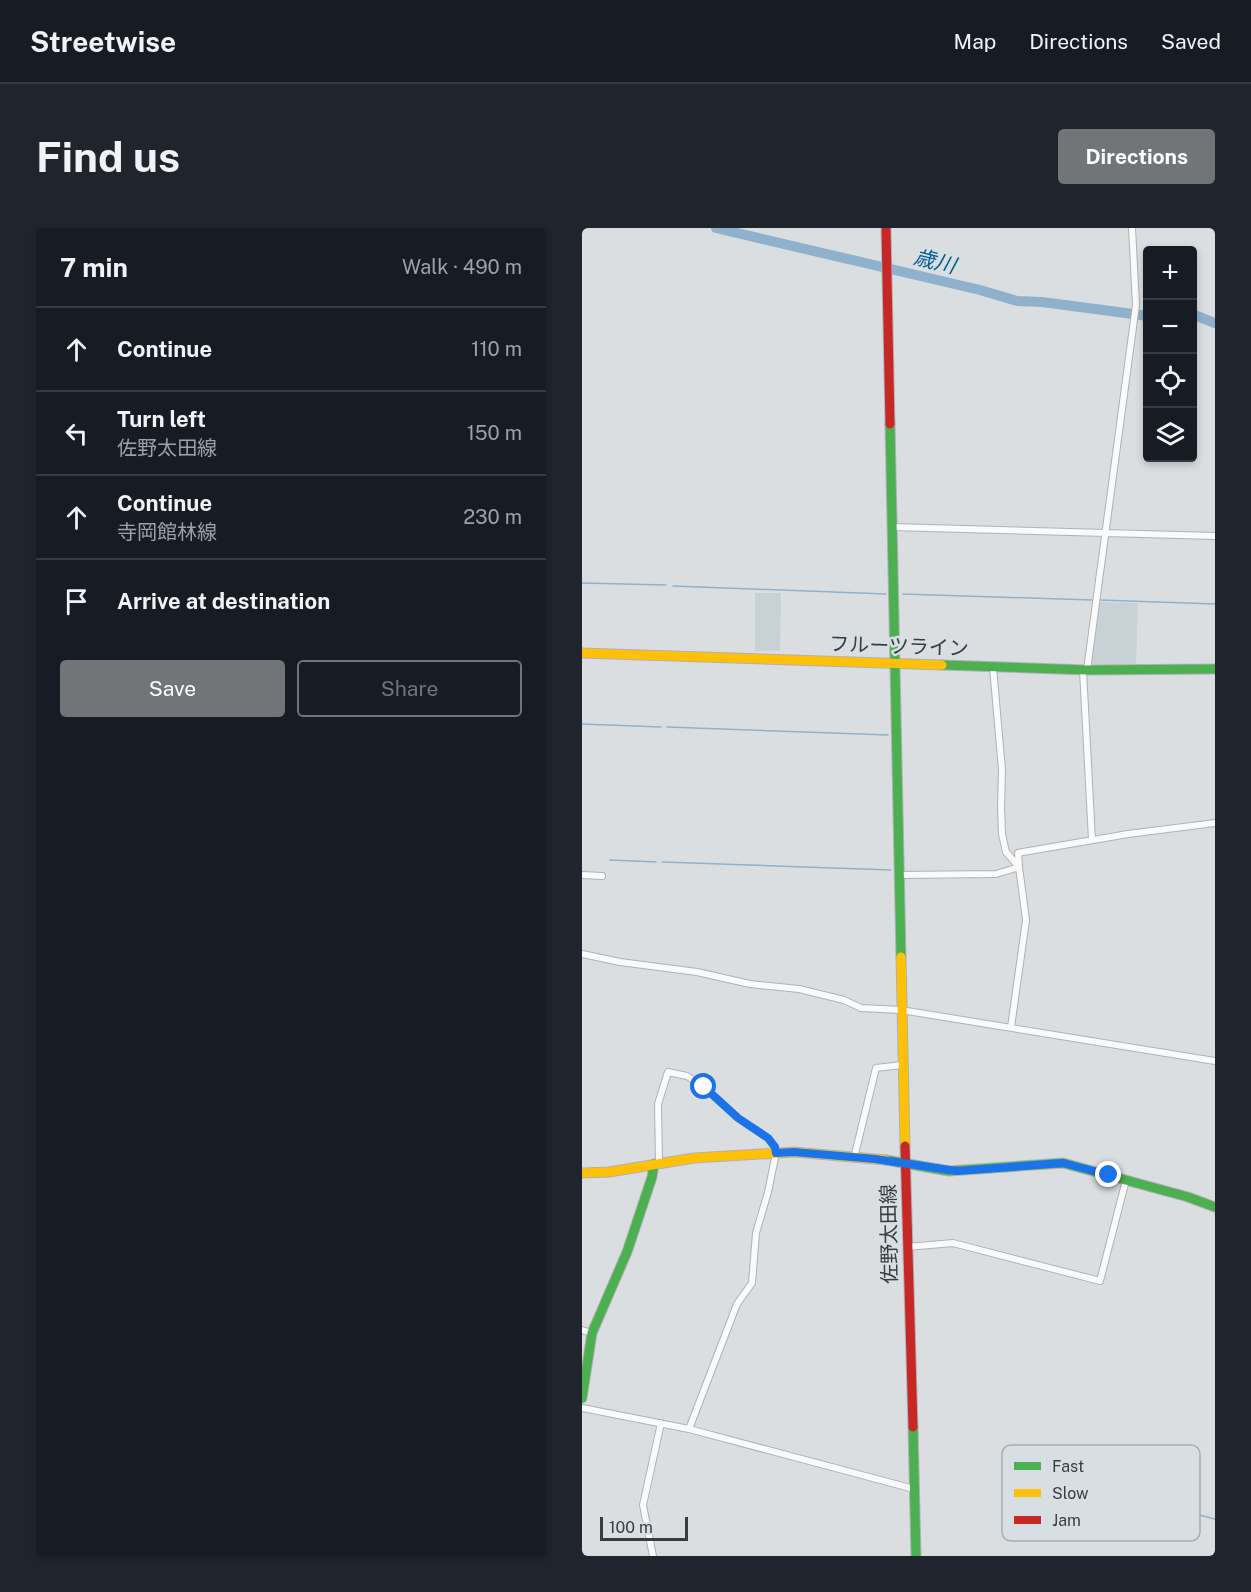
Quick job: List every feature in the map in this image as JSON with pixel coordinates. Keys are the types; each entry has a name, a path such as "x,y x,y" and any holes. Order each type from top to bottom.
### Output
{"street":[{"path":"886,228 905,1164 957,1171 1063,1163 1188,1197 1215,1208"},
{"path":"1092,840 1085,670 1136,308 1132,228"},
{"path":"892,526 1215,536"},
{"name":"フルーツライン","path":"582,653 1085,670 1215,669"},
{"path":"993,667 1002,770 1002,834 1006,852 1019,867"},
{"path":"1011,1027 1026,920 1018,853 1215,823"},
{"path":"898,876 996,874 1019,867"},
{"path":"582,875 602,876"},
{"path":"582,954 625,963 697,972 750,984 799,989 844,1000 861,1008 901,1010 1215,1061"},
{"path":"854,1158 876,1068 902,1065"},
{"path":"582,1398 587,1331 627,1252 657,1164 659,1095 668,1072 687,1076 704,1087 738,1118 768,1138 775,1147 776,1153 756,1233 752,1283 737,1304 689,1430"},
{"name":"佐野太田線","path":"582,1173 609,1173 694,1158 794,1152 905,1164 916,1556"},
{"path":"907,1247 953,1243 1100,1281 1126,1180"},
{"path":"582,1408 661,1423 914,1489"},
{"path":"653,1556 644,1505 661,1423"}],"shaded area":[{"path":"755,593 781,593 780,651 755,651"},
{"path":"1099,602 1138,603 1136,664 1090,664"}],"waterway":[{"name":"歳川","path":"716,228 980,290 1017,301 1042,302 1143,315"},
{"name":"歳川","path":"1197,316 1215,323"},
{"path":"582,583 666,585"},
{"path":"673,586 886,594"},
{"path":"903,594 1092,600"},
{"path":"1100,600 1215,604"},
{"path":"582,724 661,727"},
{"path":"667,727 888,735"},
{"path":"610,860 656,862"},
{"path":"662,862 891,870"},
{"path":"1200,1515 1215,1519"}],"traffic: fast":[{"path":"890,424 901,957"},
{"path":"942,665 1087,670 1215,669"},
{"path":"886,1160 949,1171 1063,1163 1188,1197 1215,1207"},
{"path":"582,1398 592,1333 627,1252 652,1177 654,1164"},
{"path":"913,1427 916,1556"}],"traffic: slow":[{"path":"582,653 942,665"},
{"path":"901,957 905,1146"},
{"path":"582,1173 609,1172 694,1158 794,1152 886,1160"}],"traffic: jam":[{"path":"886,228 890,424"},
{"path":"905,1146 913,1427"}],"route":[{"path":"704,1087 738,1118 768,1138 775,1147 776,1153 794,1152 875,1159 957,1171 1063,1163 1109,1175"}]}
